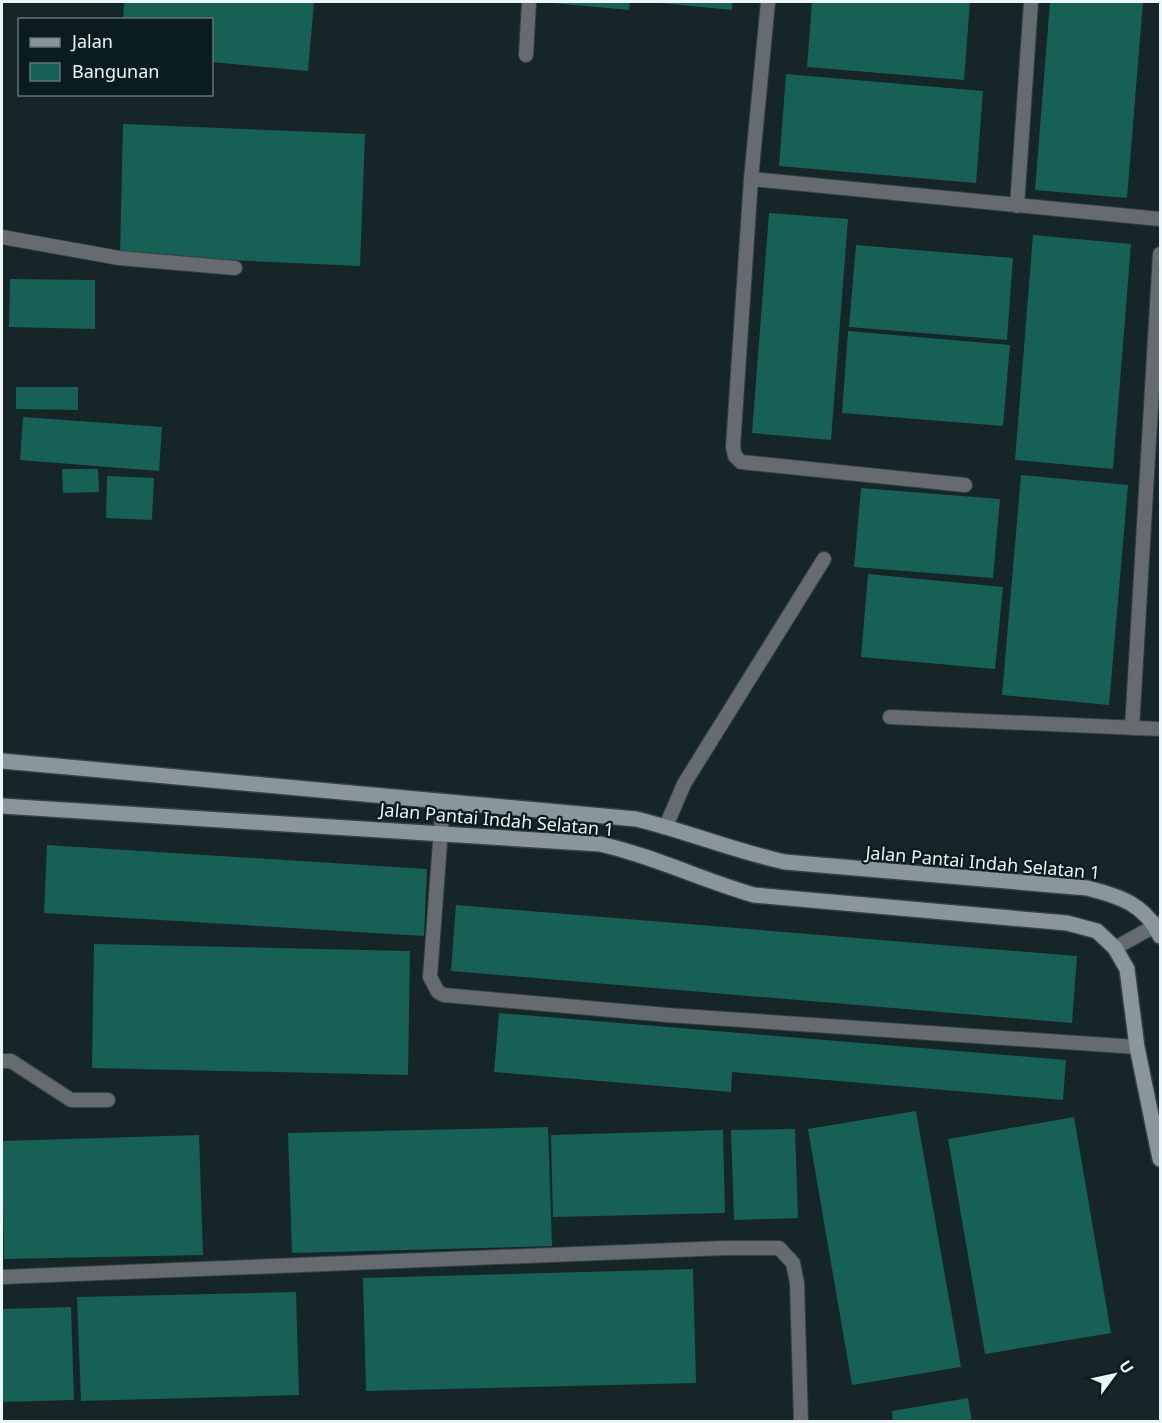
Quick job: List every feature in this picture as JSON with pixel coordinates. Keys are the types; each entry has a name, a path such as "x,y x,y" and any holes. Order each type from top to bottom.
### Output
{"street":[{"name":"Jalan Pantai Indah Selatan 1","path":"2,760 443,802 602,814 666,826 749,854 785,862 1087,888 1131,901 1159,928"},
{"name":"Jalan Pantai Indah Selatan 1","path":"2,806 600,844 626,850 754,895 1067,923 1097,931 1115,948 1127,969 1137,1047 1161,1159"}],"lane":[{"path":"526,55 529,2"},
{"path":"768,2 751,179 733,447 735,456 741,462 965,485"},
{"path":"1017,206 1031,2"},
{"path":"751,179 1161,219"},
{"path":"2,237 119,258 235,268"},
{"path":"1131,728 1155,435 1161,254"},
{"path":"666,826 684,784 824,559"},
{"path":"890,717 1161,729"},
{"path":"443,802 430,977 444,995 690,1017 1137,1047"},
{"path":"1115,948 1159,928"},
{"path":"2,1061 11,1061 71,1100 108,1100"},
{"path":"2,1276 724,1248 779,1248 793,1263 797,1283 801,1422"}],"building":[{"path":"124,2 314,2 308,71 213,62 213,18 123,18"},
{"path":"542,2 630,2 629,10"},
{"path":"650,2 732,2 732,10"},
{"path":"812,2 970,2 964,80 807,67"},
{"path":"1050,2 1143,2 1127,198 1035,190"},
{"path":"786,74 983,91 976,183 779,166"},
{"path":"123,124 365,134 360,266 120,255"},
{"path":"769,213 848,219 831,440 752,433"},
{"path":"1033,235 1131,244 1113,469 1015,460"},
{"path":"856,245 1013,258 1007,340 849,327"},
{"path":"10,279 95,280 95,329 9,327"},
{"path":"848,331 1010,345 1003,426 842,413"},
{"path":"16,387 78,387 78,410 16,409"},
{"path":"23,417 162,427 159,471 20,460"},
{"path":"62,469 98,469 99,492 63,493"},
{"path":"1021,475 1128,485 1109,705 1002,695"},
{"path":"107,476 154,478 152,520 106,518"},
{"path":"861,488 1000,499 993,578 854,567"},
{"path":"868,574 1003,587 995,669 861,657"},
{"path":"47,845 427,869 424,936 44,913"},
{"path":"456,905 1077,956 1072,1023 451,971"},
{"path":"94,944 410,951 408,1075 92,1068"},
{"path":"499,1013 1066,1060 1063,1100 732,1072 731,1092 494,1072"},
{"path":"916,1111 961,1367 852,1385 808,1129"},
{"path":"1074,1117 1111,1333 985,1354 948,1139"},
{"path":"548,1127 552,1246 292,1253 288,1133"},
{"path":"795,1129 798,1218 734,1220 731,1130"},
{"path":"723,1130 725,1213 553,1217 551,1135"},
{"path":"199,1135 203,1255 4,1259 2,1141"},
{"path":"693,1269 696,1383 366,1391 363,1278"},
{"path":"296,1292 299,1395 81,1401 77,1297"},
{"path":"71,1307 74,1400 2,1402 2,1309"},
{"path":"968,1398 972,1422 893,1422 892,1411"}]}
